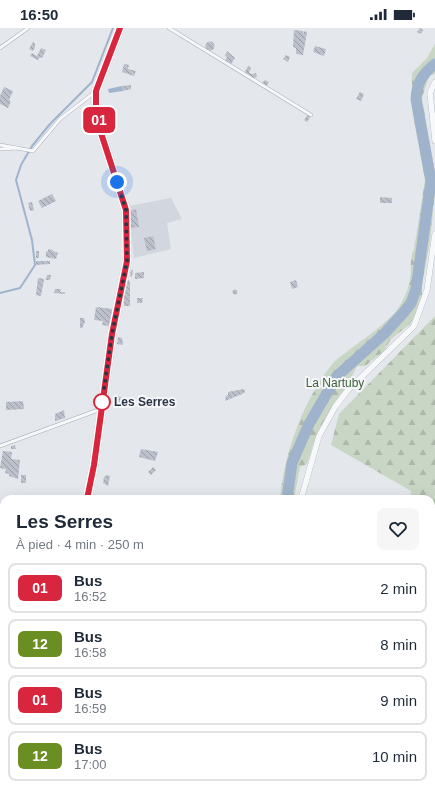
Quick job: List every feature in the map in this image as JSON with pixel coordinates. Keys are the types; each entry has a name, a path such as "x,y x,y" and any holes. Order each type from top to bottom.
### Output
{"street":[{"path":"88,495 94,465 112,334 127,261 126,210 101,133 96,106 96,91 120,28"},
{"path":"435,82 430,93 435,141"},
{"path":"302,495 319,436 335,407 347,391 414,326 426,290 435,234"}],"lane":[{"path":"0,48 28,28"},
{"path":"169,28 311,114"},
{"path":"0,145 24,148 33,151 60,120 96,91"},
{"path":"0,149 24,148"},
{"path":"0,446 101,409"}],"shaded area":[{"path":"171,198 182,219 167,223 171,249 134,258 128,206"}],"green space":[{"name":"La Nartuby","path":"435,44 435,74 429,76 422,98 435,173 435,192 430,242 422,284 422,297 418,311 409,325 391,339 384,351 365,366 357,366 344,392 331,409 316,436 307,464 300,467 295,495 280,495 282,481 291,445 297,427 313,392 334,362 376,330 397,310 407,291 425,180 412,110 412,73 427,58"},
{"path":"435,316 435,495 410,495 411,491 331,445 339,414"}],"water":[{"path":"122,86 123,91 109,93 108,89"}],"building":[{"path":"420,28 423,30 421,34 417,32"},
{"path":"294,30 303,31 304,35 304,31 307,32 303,55 296,54 296,48 293,47"},
{"path":"210,41 215,46 210,51 205,46"},
{"path":"33,42 35,47 33,51 29,49"},
{"path":"315,46 326,49 324,56 313,52"},
{"path":"41,48 46,50 42,58 40,57 38,60 30,56 32,53 37,56"},
{"path":"227,51 235,58 230,66 224,62 227,57 225,55"},
{"path":"286,55 290,57 288,62 283,59"},
{"path":"124,64 129,65 128,69 136,71 134,76 122,72"},
{"path":"248,66 251,68 249,73 256,73 257,77 251,79 244,74"},
{"path":"265,80 269,82 266,87 261,84"},
{"path":"131,85 131,89 123,91 122,86"},
{"path":"4,87 13,91 9,100 11,101 8,108 0,104 0,96"},
{"path":"360,92 364,94 361,101 356,99"},
{"path":"308,114 311,116 307,122 304,120"},
{"path":"52,194 56,201 42,208 38,201"},
{"path":"380,197 392,198 392,203 380,203"},
{"path":"32,202 34,210 30,211 28,203"},
{"path":"136,209 139,227 130,228 129,211"},
{"path":"153,236 156,249 147,251 144,238"},
{"path":"48,249 58,253 56,259 46,257 46,252"},
{"path":"36,251 39,251 39,258 36,258"},
{"path":"36,261 50,261 50,264 36,265"},
{"path":"131,270 133,270 132,277 130,276"},
{"path":"144,272 144,278 135,279 135,273"},
{"path":"47,275 51,275 50,280 46,280"},
{"path":"38,278 44,279 41,296 36,295"},
{"path":"127,280 129,280 130,284 130,306 124,306 124,287"},
{"path":"296,280 298,287 292,289 290,282"},
{"path":"55,289 61,289 60,292 65,292 65,294 54,293"},
{"path":"235,289 238,292 235,295 232,292"},
{"path":"137,298 143,298 142,303 137,303"},
{"path":"96,307 113,309 109,326 102,325 103,321 94,320"},
{"path":"80,318 84,318 85,322 82,328 80,328"},
{"path":"118,337 122,338 123,345 117,344"},
{"path":"244,389 245,392 242,394 225,401 228,392"},
{"path":"118,396 121,397 120,403 116,402"},
{"path":"23,401 24,409 6,410 6,402"},
{"path":"64,410 65,418 55,421 55,414"},
{"path":"15,445 16,449 11,449 11,446"},
{"path":"141,449 158,452 155,461 139,457"},
{"path":"3,451 12,452 11,459 20,460 18,479 5,473 6,469 0,468"},
{"path":"153,467 156,470 151,475 148,472"},
{"path":"21,475 26,475 26,483 21,483"},
{"path":"107,475 110,476 108,486 103,483 104,477"}],"waterway":[{"path":"0,293 20,288 35,265 32,240 16,180 21,165 32,146 50,124 92,82 113,28"},
{"name":"La Nartuby","path":"288,495 292,463 309,424 337,376 384,334 404,312 411,303 416,289 431,181 416,99 421,79 435,64"},
{"path":"0,558 0,563"}],"bus line":[{"name":"01","path":"88,495 94,465 112,334 127,261 126,210 101,133 96,106 96,91 120,28"}],"place":[{"name":"Les Serres","path":"102,402"}],"route":[{"path":"102,402 112,334 127,261 126,210 117,182"}]}
